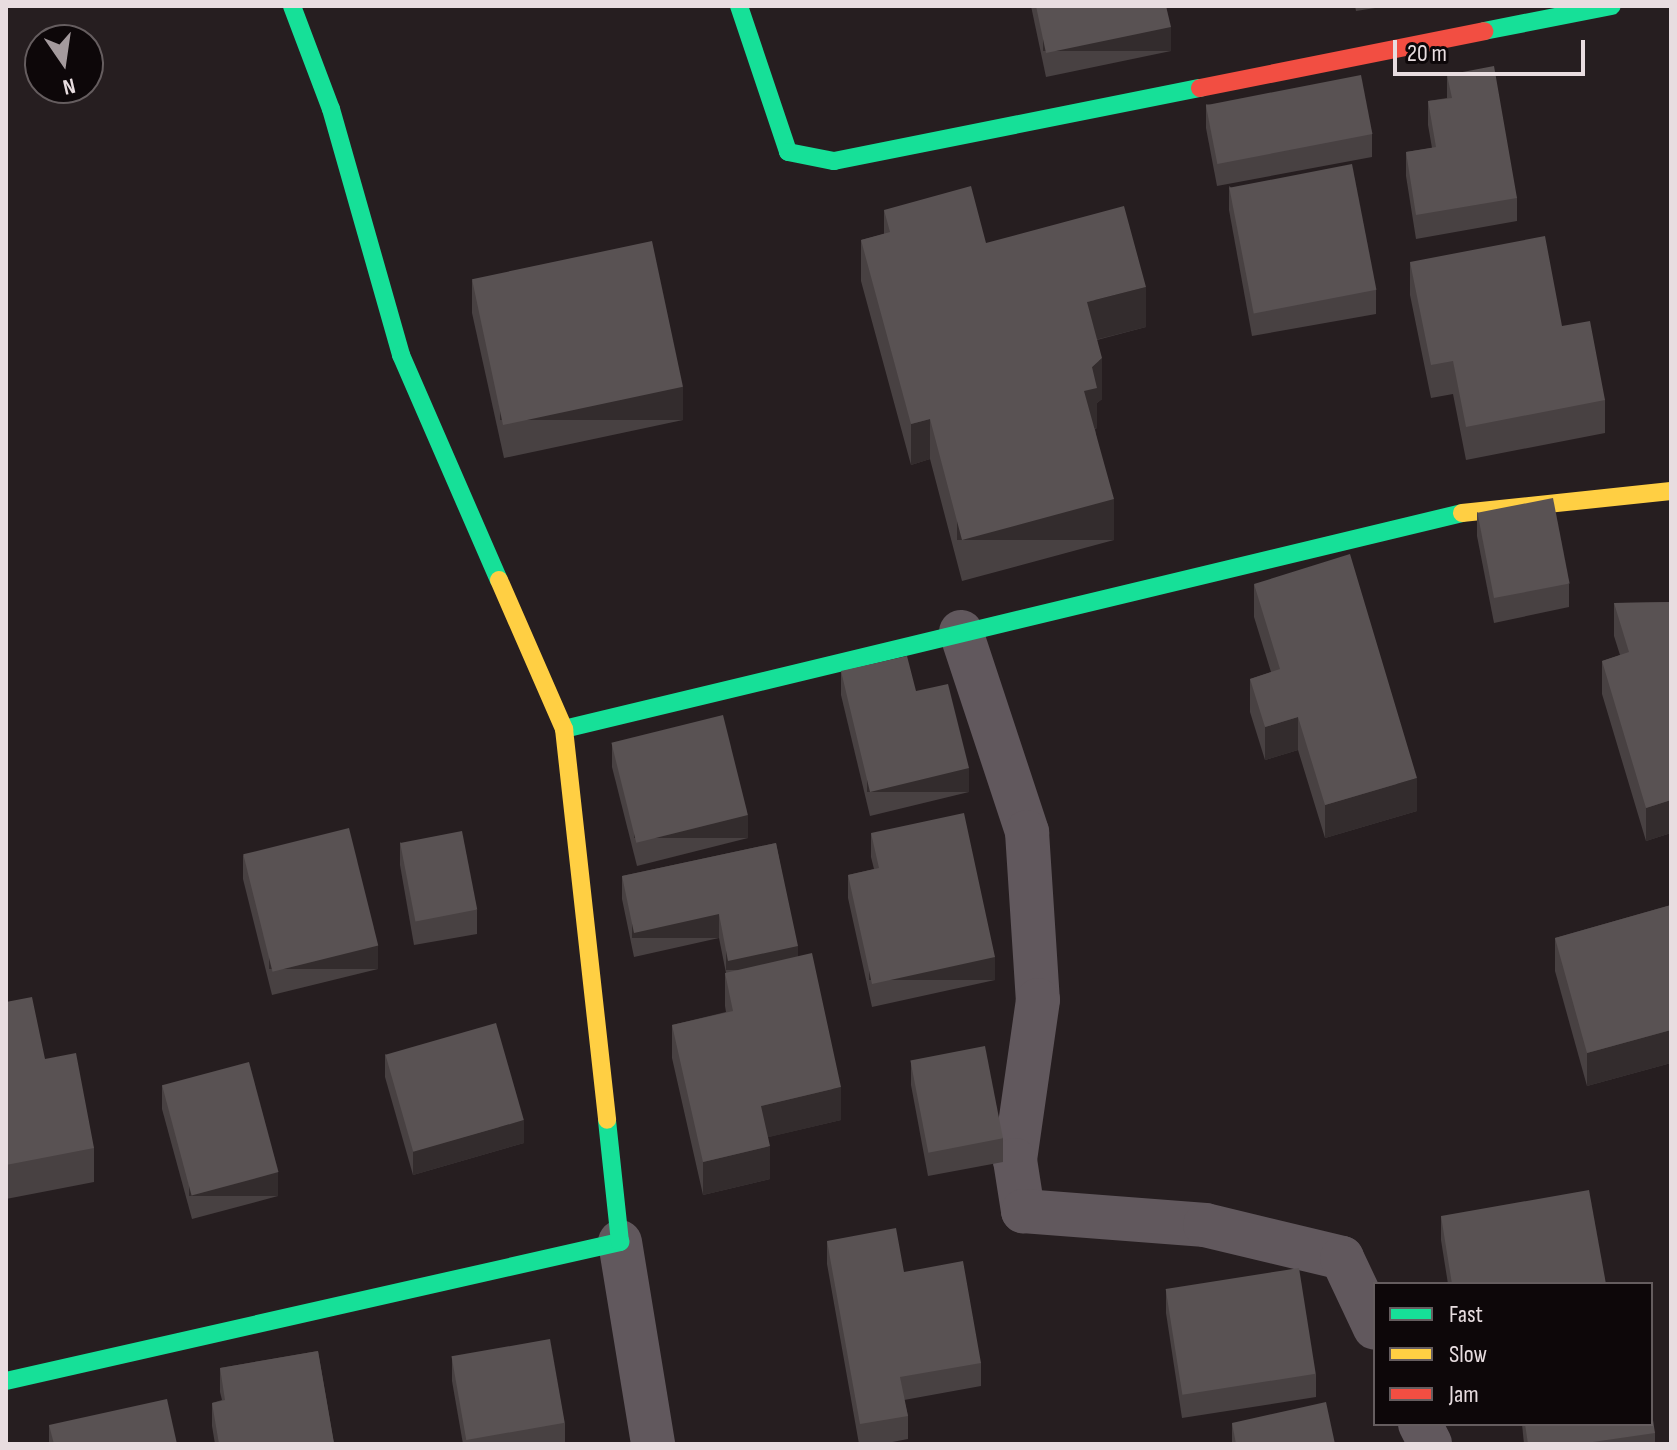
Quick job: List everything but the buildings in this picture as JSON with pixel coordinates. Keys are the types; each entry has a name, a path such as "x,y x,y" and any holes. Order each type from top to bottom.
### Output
{"street":[{"path":"292,6 331,109 401,355 564,729 620,1242 653,1444"},
{"path":"739,6 788,152 834,161 1612,6"},
{"path":"564,729 1443,515 1671,491"},
{"path":"961,632 1027,832 1038,1000 1015,1160 1023,1211 1205,1225 1342,1258 1373,1324"},
{"path":"6,1381 620,1242"},
{"path":"1421,1426 1430,1444"}],"traffic: fast":[{"path":"292,6 331,109 401,355 499,580"},
{"path":"739,6 788,152 834,161 1200,88"},
{"path":"1484,31 1612,6"},
{"path":"564,729 1462,513"},
{"path":"6,1381 620,1242 607,1120"}],"traffic: slow":[{"path":"1462,513 1671,491"},
{"path":"499,580 564,729 607,1120"}],"traffic: jam":[{"path":"1200,88 1484,31"}]}
